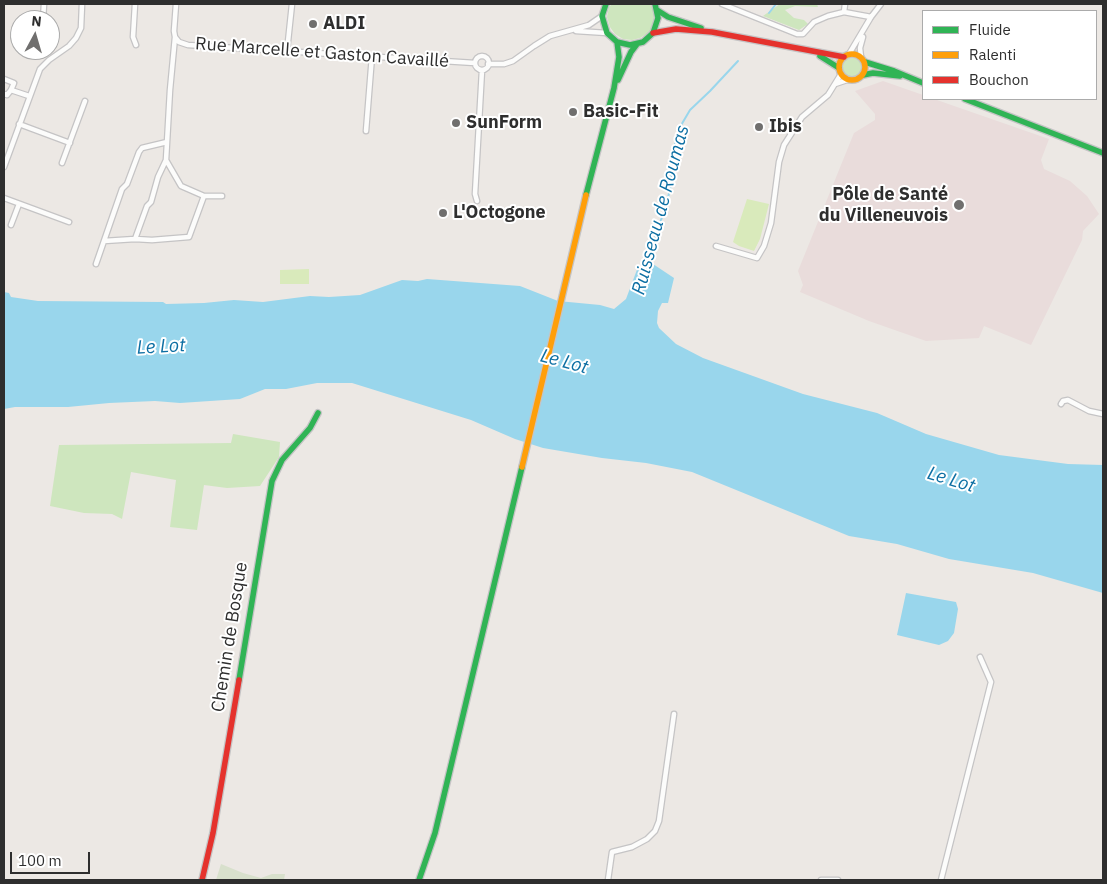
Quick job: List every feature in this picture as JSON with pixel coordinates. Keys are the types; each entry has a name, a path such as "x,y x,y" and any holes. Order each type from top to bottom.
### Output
{"main road":[{"path":"600,4 607,33 617,42 630,45 649,38 653,33 657,26 655,4"},
{"path":"603,14 606,4"},
{"path":"657,10 668,17 712,32"},
{"path":"653,33 676,29 712,32 812,52 847,56 856,55 863,60 922,83"},
{"path":"419,880 435,833 614,88 619,57 617,42"},
{"path":"614,88 630,52 637,44"},
{"path":"812,52 831,62 847,80 857,80 863,75 873,73 906,76"},
{"path":"840,71 840,62 847,56"},
{"path":"863,60 865,71 863,75"},
{"path":"968,100 1103,153"},
{"name":"Chemin de Bosque","path":"202,880 214,824 272,481 282,460 310,428 318,413"}],"street":[{"path":"4,167 40,70 49,60 69,46 81,28 82,4"},
{"path":"135,4 133,37 136,45"},
{"name":"Rue Marcelle et Gaston Cavaillé","path":"176,4 175,37 179,42 188,45 475,63"},
{"path":"287,51 292,4"},
{"path":"722,4 797,34 803,34 818,19 844,12 871,17"},
{"path":"844,12 845,4"},
{"path":"847,56 881,4"},
{"path":"488,64 504,64 513,61 550,36 589,25 603,14"},
{"path":"863,60 860,48 865,28"},
{"path":"572,31 607,33"},
{"path":"135,239 166,160 170,81 175,37"},
{"path":"366,131 372,56"},
{"path":"482,70 476,67 475,63 478,58 482,57 488,60 488,64"},
{"path":"482,70 487,68 488,64"},
{"path":"477,201 475,194 482,70"},
{"path":"716,246 757,258 764,246 771,223 778,168 784,145 802,117 828,95 840,71"},
{"path":"4,79 14,83 7,95 4,94"},
{"path":"835,84 847,80"},
{"path":"11,90 29,96"},
{"path":"62,163 85,101"},
{"path":"19,124 70,143"},
{"path":"96,264 122,189 127,184 139,152 142,148 167,142"},
{"path":"166,160 181,186 204,196 222,196"},
{"path":"104,240 152,240 189,236 204,196"},
{"path":"4,198 69,222"},
{"path":"11,225 19,204"},
{"path":"1061,404 1063,401 1068,400 1089,411 1103,414"},
{"path":"941,880 991,682 980,657"},
{"path":"608,880 612,852 647,839 655,831 659,821 674,714"},
{"path":"821,880 838,880"}],"shaded area":[{"name":"Pôle de Santé du Villeneuvois","path":"883,81 922,95 922,100 937,100 1049,139 1041,160 1044,169 1070,181 1087,196 1099,214 1083,231 1082,240 1031,345 984,326 979,338 926,341 869,321 800,292 803,285 798,271 854,133 875,120 875,114 855,91"}],"green space":[{"path":"612,4 650,4 655,17 653,26 648,33 640,38 632,40 623,39 615,34 610,27 607,17 609,7"},
{"path":"780,4 817,4 818,7 795,6 785,10 794,18 804,20 808,24 799,30 763,16"},
{"path":"852,58 859,61 862,68 859,75 852,78 845,75 842,68 845,61"},
{"path":"747,199 769,204 760,239 754,251 733,242"},
{"path":"309,269 309,284 280,284 280,270"},
{"path":"233,434 280,442 279,457 260,486 227,488 204,485 197,530 170,527 176,480 131,472 122,519 112,514 84,513 50,506 59,445 231,443"},
{"path":"221,864 261,878 272,874 285,874 284,880 216,880"}],"water":[{"name":"Le Lot","path":"650,262 674,278 668,303 662,303 658,311 657,323 659,328 676,344 703,358 803,394 877,413 926,434 999,455 1068,464 1103,465 1103,593 1033,573 949,559 897,544 849,536 692,472 646,463 543,448 515,439 471,420 352,383 317,383 286,389 265,389 240,399 180,403 155,401 4,409 4,292 9,293 11,297 38,301 163,302 166,304 234,300 263,302 310,296 360,295 402,280 418,281 427,279 520,286 558,301 600,305 614,309 626,299 638,267"},
{"path":"906,593 956,602 958,609 954,633 948,641 939,645 897,635"}],"waterway":[{"name":"Ruisseau de Roumas","path":"769,13 776,4"},
{"name":"Ruisseau de Roumas","path":"645,265 666,206 671,185 672,154 680,127 690,110 738,61"}],"traffic: fast":[{"path":"606,4 602,16 607,33 617,42 630,45 643,42 653,33 658,18 655,4"},
{"path":"657,10 668,17 701,28"},
{"path":"586,195 614,88 619,57 617,42"},
{"path":"618,80 631,52 637,44"},
{"path":"820,56 839,68"},
{"path":"865,62 922,83"},
{"path":"863,75 873,73 900,76"},
{"path":"968,100 1103,153"},
{"path":"239,680 272,481 282,460 310,428 318,413"},
{"path":"419,880 435,833 522,467"}],"traffic: slow":[{"path":"852,54 861,58 865,67 861,76 852,80 843,76 839,67 843,58 852,54"},
{"path":"522,467 586,195"}],"traffic: jam":[{"path":"653,33 676,29 712,32 844,57"},
{"path":"202,880 213,833 239,680"}],"place":[{"name":"ALDI","path":"313,24"},
{"name":"Basic-Fit","path":"573,112"},
{"name":"SunForm","path":"456,123"},
{"name":"Ibis","path":"759,127"},
{"name":"Pôle de Santé du Villeneuvois","path":"959,205"},
{"name":"L'Octogone","path":"443,213"}]}
